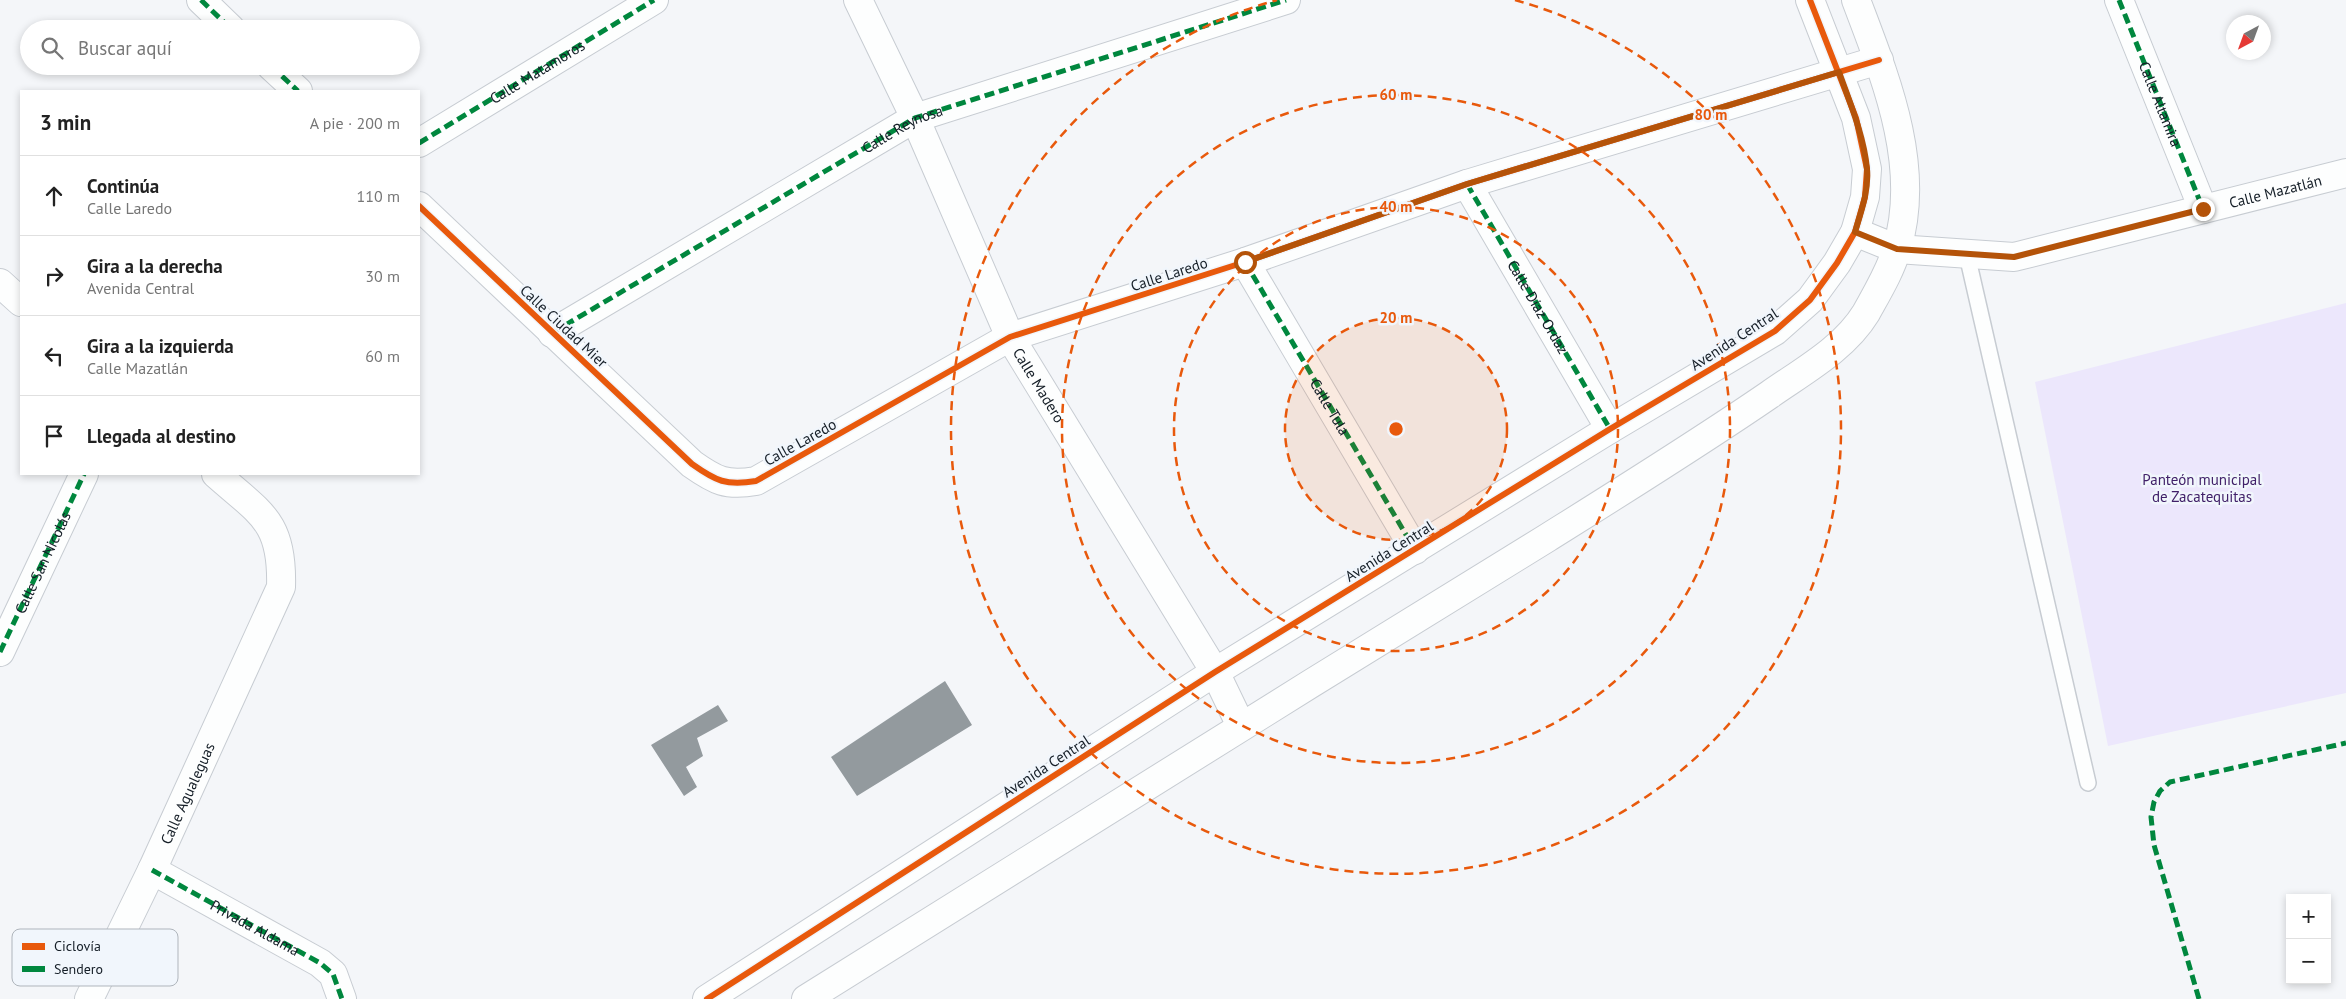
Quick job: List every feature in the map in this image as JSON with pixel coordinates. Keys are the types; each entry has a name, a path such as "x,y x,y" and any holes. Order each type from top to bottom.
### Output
{"street":[{"path":"201,0 222,20"},
{"name":"Calle Matamoros","path":"420,142 654,0"},
{"name":"Calle Madero","path":"858,0 915,118 1010,337 1215,672 1241,726"},
{"name":"Calle Reynosa","path":"552,333 915,118 1286,0"},
{"name":"Avenida Central","path":"707,999 1215,672 1610,429 1775,331 1810,300 1837,263 1855,232 1865,198 1867,169 1856,118 1810,0"},
{"path":"806,999 1241,726 1686,452 1838,346 1863,317 1897,249 1904,204 1903,150 1879,60 1856,0"},
{"name":"Calle Altamira","path":"2119,0 2203,209"},
{"name":"Calle Laredo","path":"692,464 725,483 739,484 756,481 1010,337 1245,262 1467,184 1879,60"},
{"path":"281,75 297,90"},
{"name":"Calle Mazatlán","path":"1855,232 1897,249 2014,257 2346,173"},
{"name":"Calle Díaz Ordaz","path":"1467,184 1610,429"},
{"name":"Calle Ciudad Mier","path":"420,207 692,464"},
{"name":"Calle Tula","path":"1245,262 1415,550"},
{"path":"0,284 20,301"},
{"name":"Calle San Nicolás","path":"0,652 84,475"},
{"name":"Calle Agualeguas","path":"124,929 281,587 280,547 267,519 217,475"},
{"name":"Privada Aldama","path":"152,870 320,962 333,974 342,999"},
{"name":"Calle Agualeguas","path":"90,999 96,986"}],"lane":[{"path":"1967,255 2088,783"}],"green space":[{"name":"Panteón municipal de Zacatequitas","path":"2346,303 2346,693 2108,746 2035,382"}],"building":[{"path":"945,681 972,725 857,796 831,757"},
{"path":"718,705 728,721 697,738 703,756 686,767 697,787 684,796 651,745"}],"marked path":[{"path":"201,0 222,20"},
{"path":"420,142 654,0"},
{"path":"552,333 915,118 1286,0"},
{"path":"2119,0 2203,209"},
{"path":"281,75 297,90"},
{"path":"1467,184 1610,429"},
{"path":"1245,262 1415,550"},
{"path":"0,652 84,475"},
{"path":"2199,999 2154,845 2151,817 2154,802 2160,791 2170,782 2346,743"},
{"path":"152,870 320,963 333,974 342,999"}],"cycle path":[{"path":"707,999 1215,672 1610,429 1775,331 1810,300 1837,263 1855,232 1865,197 1867,169 1856,118 1810,0"},
{"path":"420,207 692,464 708,475 722,481 737,483 756,481 1010,337 1245,262 1467,184 1879,60"}],"route":[{"path":"1245,262 1467,184 1839,72 1856,118 1867,169 1865,198 1855,232 1897,249 2014,257 2203,209"}]}
